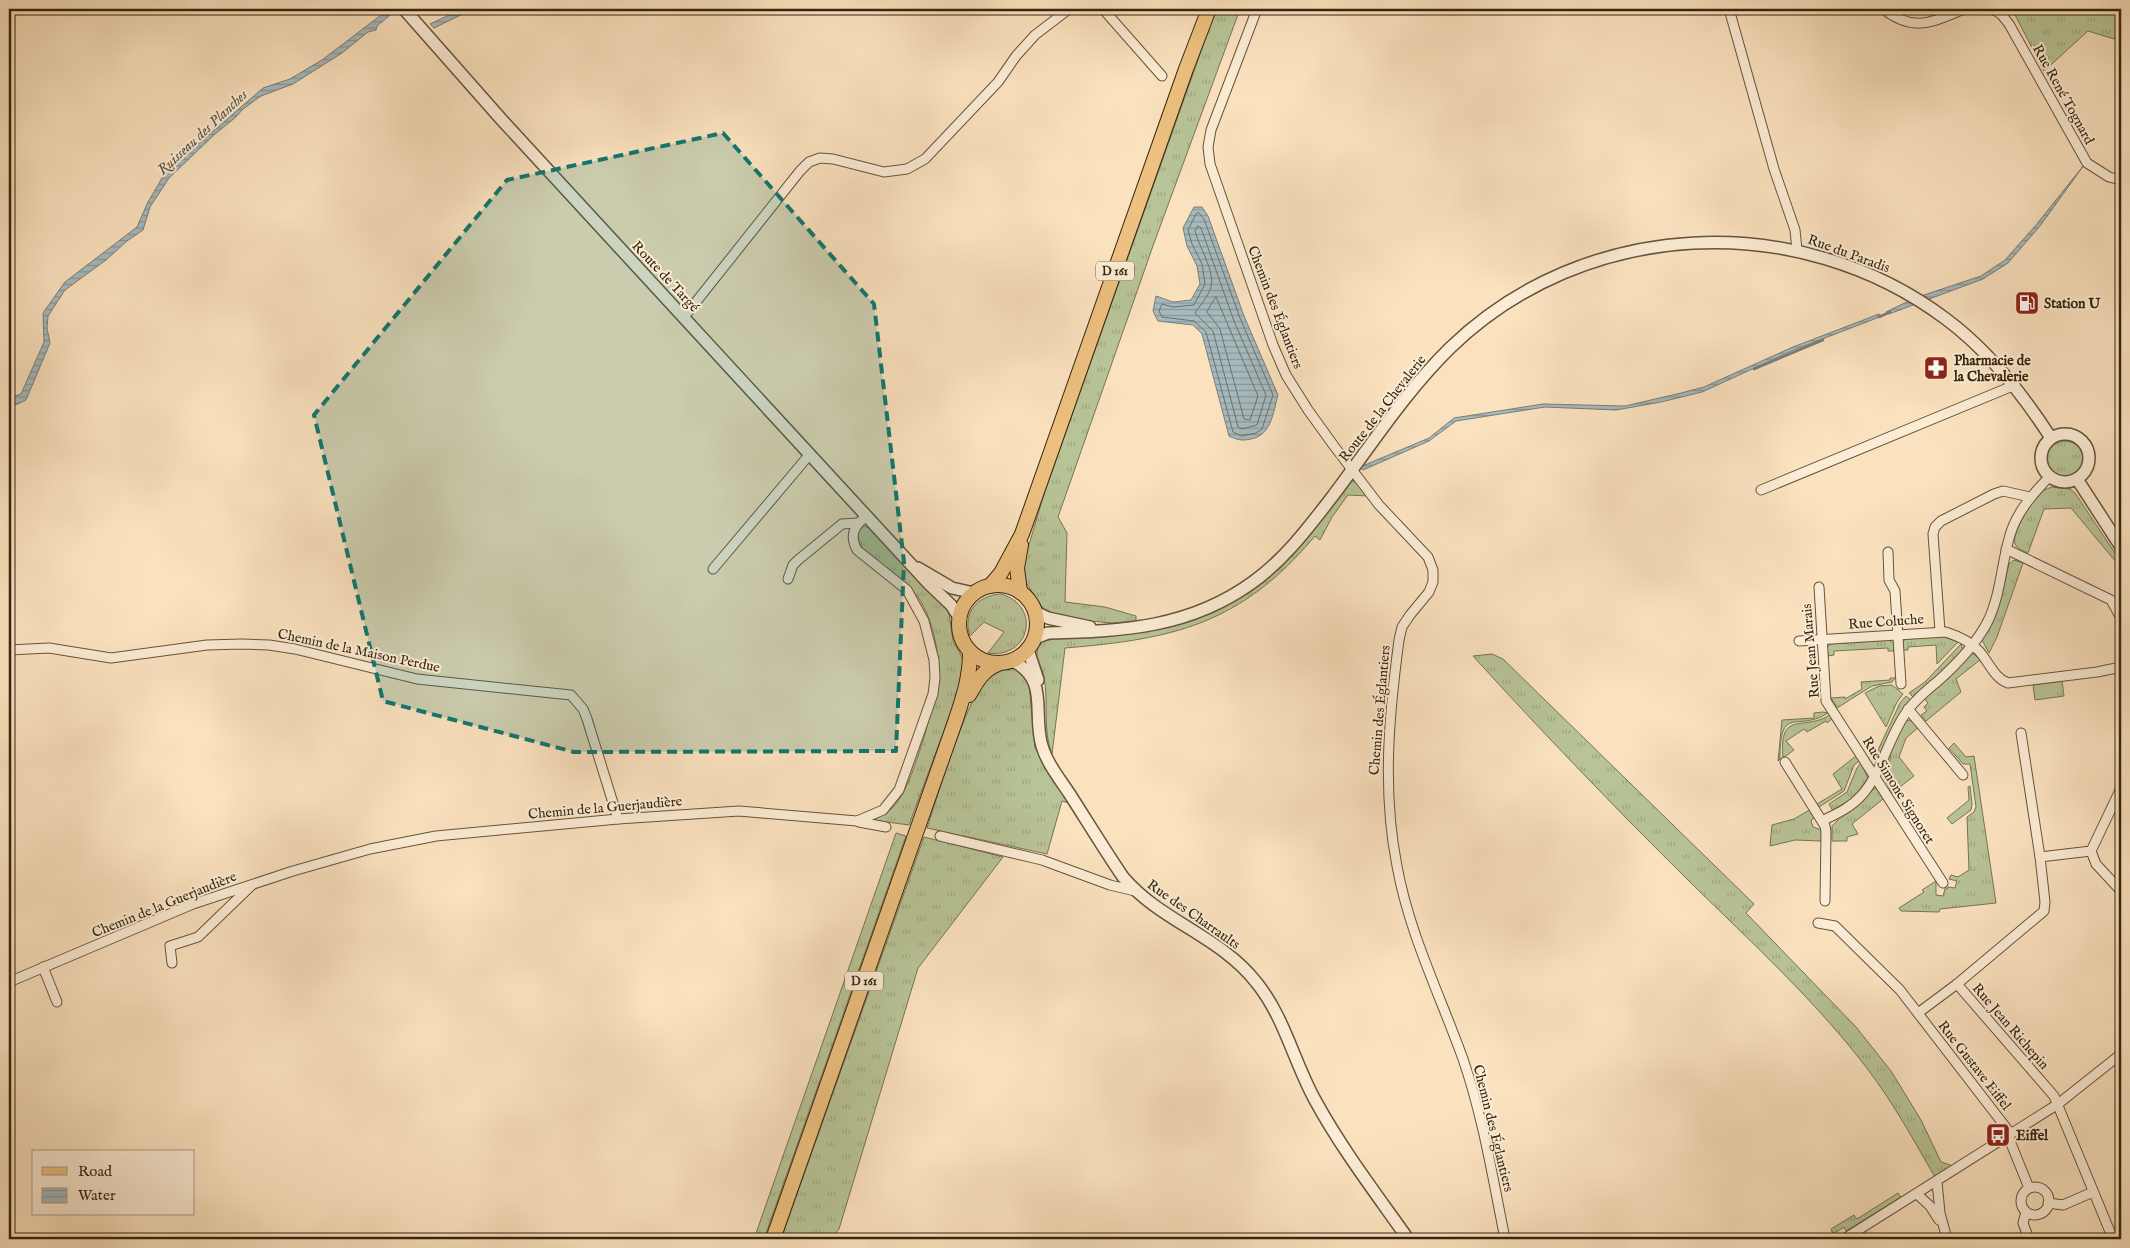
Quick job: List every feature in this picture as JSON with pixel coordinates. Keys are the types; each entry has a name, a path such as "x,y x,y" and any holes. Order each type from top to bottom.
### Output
{"main road":[{"name":"D 161","path":"990,586 1001,573 1022,534 1209,9"},
{"name":"D 161","path":"1020,592 1017,568 1022,534"},
{"path":"990,586 1011,587 1020,592 1029,600 1035,612 1037,624 1035,638 1028,650 1013,661 998,664 983,660 970,652 962,642 958,630 962,608 974,593 990,586"},
{"name":"D 161","path":"772,1239 968,684 970,652"},
{"name":"D 161","path":"955,722 982,674 988,668 998,664"}],"street":[{"name":"Route de Targé","path":"404,9 502,119 908,561 951,605 959,617"},
{"path":"684,317 809,162 820,158 833,159 884,172 907,169 926,159 998,82 1016,56 1035,35 1069,9"},
{"path":"1103,9 1162,76"},
{"name":"Chemin des Églantiers","path":"1257,9 1211,130 1208,146 1210,164 1273,345 1286,375 1308,410 1379,505 1428,558 1433,570 1433,582 1430,592 1402,627 1398,640 1388,754 1390,821 1396,864 1408,912 1470,1082 1480,1118 1505,1239"},
{"name":"Rue du Paradis","path":"1729,9 1774,169 1795,230 1797,250 1861,271 1918,300 1968,337 2015,386 2052,438"},
{"path":"1883,9 1901,20 1918,24 1934,21 1964,9"},
{"name":"Rue René Tognard","path":"1992,9 2001,14 2009,24 2087,163 2109,177 2121,180"},
{"name":"Route de la Chevalerie","path":"1035,638 1048,633 1148,627 1183,617 1221,602 1252,583 1293,546 1424,376 1452,346 1494,312 1546,282 1608,258 1666,245 1726,242 1797,250"},
{"path":"1761,490 2015,386"},
{"path":"2066,434 2076,436 2083,441 2089,457 2088,466 2077,479 2068,481 2058,480 2050,476 2042,464 2043,448 2052,438 2066,434"},
{"path":"713,569 810,454"},
{"path":"1822,820 1849,807 1861,796 1874,776 1896,728 1908,709 1959,660 1986,624 1994,607 2006,549 2019,515 2030,497 2050,476"},
{"path":"2077,479 2121,547"},
{"path":"1940,631 1933,534 1935,527 1941,521 2003,491 2030,497"},
{"path":"788,579 793,565 835,529 842,524 857,523 867,516"},
{"name":"Chemin de la Guerjaudière","path":"9,982 193,904 254,883 370,849 436,836 618,819 739,811 857,821 883,810 899,790 932,694 935,678 934,660 924,621 907,590 857,550 853,542 853,531 857,523"},
{"path":"2006,549 2111,600 2121,618"},
{"path":"1888,552 1890,580 1895,591 1901,684"},
{"name":"Route de Targé","path":"908,561 952,588 974,593"},
{"name":"Rue Jean Marais","path":"1819,587 1826,701 1833,712"},
{"name":"Route de la Chevalerie","path":"1035,612 1048,618 1107,630"},
{"name":"Rue Coluche","path":"1798,641 1940,631 1958,636 1972,645"},
{"name":"Chemin de la Maison Perdue","path":"9,650 49,648 111,658 207,645 269,645 295,649 417,679 571,695 577,700 587,719 618,819"},
{"path":"1972,645 1979,651 1999,678 2008,683 2097,672 2121,667"},
{"path":"1028,650 1036,669 1038,696"},
{"name":"Rue des Charraults","path":"1013,661 1025,667 1032,676 1038,696 1039,732 1046,755 1112,861 1135,891 1151,905 1211,942 1229,955 1255,980 1274,1008 1307,1084 1327,1120 1408,1239"},
{"path":"1908,709 1963,775"},
{"name":"Rue Simone Signoret","path":"1833,712 1943,883"},
{"name":"Rue Jean Richepin","path":"2021,733 2040,856 2045,902 2044,911 1957,984 2054,1096 2113,1239"},
{"path":"1784,762 1822,820 1826,832 1825,901"},
{"path":"2121,788 2091,851 2096,864 2121,891"},
{"path":"857,821 886,827"},
{"path":"940,836 1042,860 1110,885 1135,891"},
{"path":"2040,856 2091,851"},
{"path":"172,964 170,946 198,937 254,883"},
{"name":"Rue Gustave Eiffel","path":"1818,922 1836,926 1900,990 2010,1135 2029,1188"},
{"path":"43,967 57,1002"},
{"path":"1918,1013 1957,984"},
{"path":"1844,1239 2058,1104 2121,1054"},
{"path":"1937,1182 1940,1213 1947,1239"},
{"path":"2026,1212 2037,1214 2045,1210 2048,1196 2043,1190 2034,1187 2029,1188 2024,1193 2021,1201 2026,1212 2023,1223 2029,1239"},
{"path":"2048,1203 2063,1205 2093,1192"},
{"path":"1917,1194 1936,1215 1947,1239"}],"highlighted area":[{"path":"723,133 874,304 904,562 896,751 574,752 383,701 314,415 507,180"}],"green space":[{"path":"1216,9 1240,9 1154,243 1058,517 1067,533 1065,602 1105,607 1136,616 1136,621 1113,623 1089,621 1054,614 1042,607 1025,581 1023,565 1044,494"},
{"path":"2012,9 2121,9 2121,41 2088,31 2044,71"},
{"path":"2065,441 2077,447 2083,459 2077,471 2065,477 2053,471 2047,459 2053,447"},
{"path":"1352,480 1357,482 1368,496 1348,495 1332,517 1320,540 1315,536 1288,566 1260,589 1232,608 1204,622 1173,632 1140,639 1065,648 1052,754 1047,735 1044,677 1037,655 1038,647 1042,642 1053,639 1122,635 1154,630 1184,622 1213,611 1241,596 1268,576 1295,551 1317,526"},
{"path":"2052,487 2070,489 2075,493 2121,562 2121,568 2071,508 2044,509 2028,553 2016,546 2016,534 2031,504 2044,490"},
{"path":"864,526 872,529 949,613 953,641 962,657 964,668 955,701 909,825 873,820 888,812 895,805 902,796 914,768 937,693 939,682 938,657 933,630 924,607 916,594 905,583 865,552 858,539 858,531"},
{"path":"2014,560 2023,563 1997,637 1989,653 1982,640 1999,606 2009,564"},
{"path":"1001,594 1014,600 1022,609 1026,620 1026,630 1014,648 1002,653 988,653 1004,632 984,622 970,636 968,620 970,613 979,602 993,595"},
{"path":"1942,636 1958,642 1937,664 1936,645 1908,647 1908,650 1902,650 1902,642 1907,638"},
{"path":"1889,640 1894,644 1894,651 1888,651 1888,648 1834,651 1834,655 1828,656 1827,648 1830,644"},
{"path":"1961,644 1963,650 1952,663 1913,697 1909,693 1925,682"},
{"path":"1492,654 1503,659 1754,904 1746,913 1856,1027 1891,1071 1921,1120 1941,1162 1953,1166 1935,1177 1887,1096 1828,1021 1607,799 1473,656"},
{"path":"1974,654 1980,660 1956,679 1961,692 1926,721 1921,715 1927,711 1924,707 1928,703 1924,698 1969,655"},
{"path":"1014,668 1022,671 1029,684 1035,748 1069,803 1062,801 1047,854 927,828 955,743 975,696 985,680 995,671"},
{"path":"1890,678 1895,678 1892,682 1872,686 1837,708 1831,698 1845,697 1845,699 1862,689 1861,682 1890,680"},
{"path":"2062,681 2064,696 2035,700 2033,685"},
{"path":"1892,685 1903,694 1897,702 1886,727 1865,693 1879,686"},
{"path":"1906,696 1911,700 1897,719 1881,752 1878,750 1900,703"},
{"path":"1814,713 1828,713 1807,721 1792,722 1787,725 1783,731 1780,759 1778,761 1782,720 1814,718"},
{"path":"1830,715 1832,719 1827,723 1826,721 1807,732 1804,729 1786,741 1794,750 1783,758 1783,743 1785,733 1789,727 1794,724 1820,720"},
{"path":"1910,720 1919,727 1906,738 1899,757 1914,776 1892,793 1883,776 1891,757 1888,755 1905,721"},
{"path":"1954,743 1966,757 1974,756 1996,903 1940,909 1939,912 1901,911 1899,908 1924,892 1922,890 1936,881 1936,895 1943,896 1945,889 1948,887 1955,888 1957,881 1949,879 1951,875 1958,877 1969,870 1967,817 1974,812 1976,807 1970,764 1963,764 1949,748"},
{"path":"1856,756 1859,761 1854,765 1844,791 1819,807 1817,804 1842,789 1833,774"},
{"path":"1861,763 1868,778 1855,796 1833,811 1829,804 1847,792"},
{"path":"1970,786 1971,810 1952,824 1947,818 1969,800 1968,787"},
{"path":"1875,788 1879,790 1883,799 1852,824 1858,834 1847,837 1847,841 1832,841 1832,826 1838,818"},
{"path":"1811,809 1814,817 1811,821 1813,827 1822,830 1821,841 1795,840 1770,846 1772,825 1794,819"},
{"path":"896,833 906,836 764,1239 754,1239"},
{"path":"924,837 1003,857 918,968 839,1229 831,1239 781,1239"},
{"path":"1898,1193 1901,1197 1846,1231 1844,1227 1833,1234 1831,1229 1854,1215 1857,1219"}],"water":[{"path":"389,9 395,11 377,26 376,30 368,32 342,53 293,84 261,96 243,109 169,178 150,207 143,230 65,290 48,316 47,328 50,343 26,400 9,408 9,398 21,394 44,342 43,313 65,282 137,227 148,202 165,173 263,88 290,79 322,60"},
{"path":"462,9 473,9 434,28 430,24"},
{"path":"2084,165 2040,226 2008,263 1983,279 1889,314 1886,312 1915,298 1981,276 2005,260"},
{"path":"1194,207 1202,207 1208,216 1244,316 1278,395 1273,415 1267,428 1258,437 1251,439 1240,440 1229,436 1202,334 1193,325 1158,321 1153,311 1156,296 1173,302 1191,300 1200,284 1197,266 1187,246 1183,228"},
{"path":"1879,314 1882,316 1794,350 1702,392 1616,410 1545,407 1456,421 1429,441 1363,470 1360,467 1429,438 1454,418 1543,404 1625,406 1704,387 1793,347"}],"waterway":[{"path":"1879,317 1890,312"},
{"path":"1754,369 1823,340"}],"place":[{"name":"Station U","path":"2027,303"},
{"name":"Pharmacie de la Chevalerie","path":"1936,368"},
{"name":"Eiffel","path":"1998,1135"}],"water label":[{"name":"Ruisseau des Planches","path":"202,132"}]}
